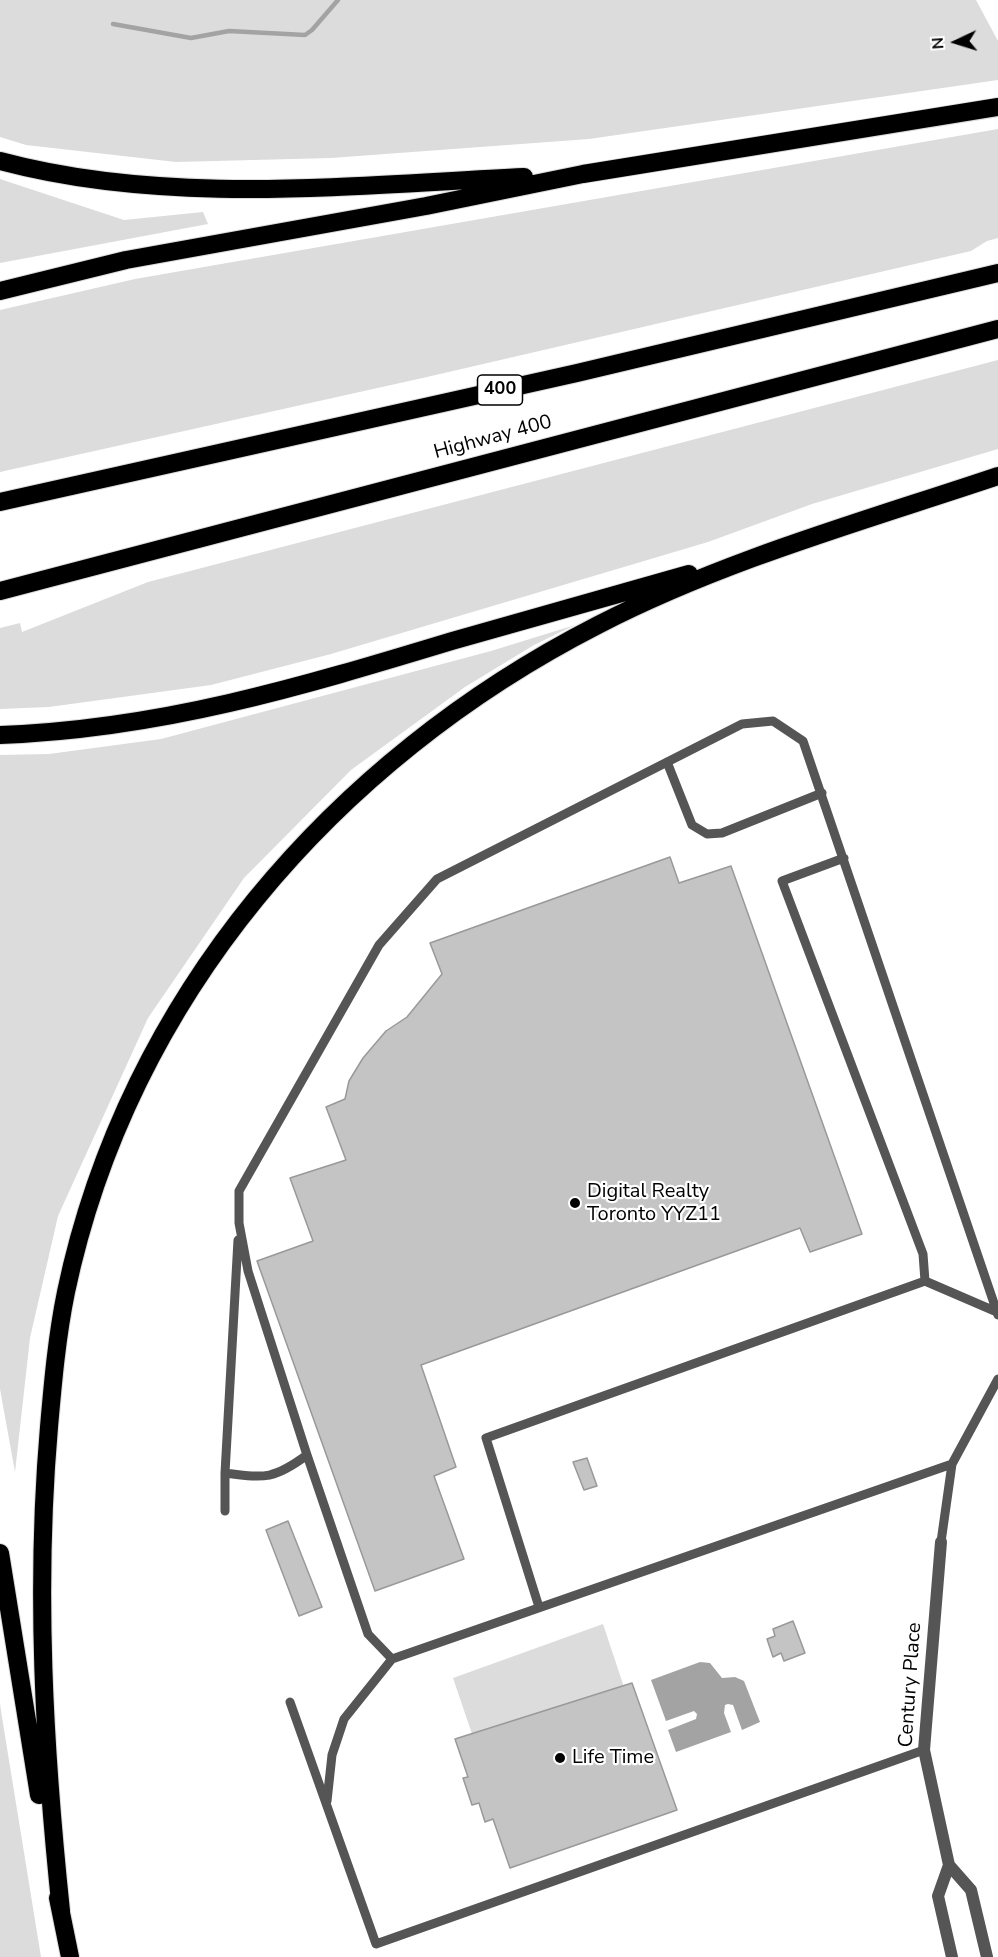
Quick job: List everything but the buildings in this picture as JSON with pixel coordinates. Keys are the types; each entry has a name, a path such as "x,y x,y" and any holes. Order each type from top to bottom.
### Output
{"highway":[{"path":"0,291 126,260 426,206 583,174 998,107"},
{"path":"0,161 63,175 124,183 201,187 287,187 583,174"},
{"name":"400","path":"0,502 577,373 998,273"},
{"name":"Highway 400","path":"0,591 998,329"},
{"path":"61,1911 50,1803 43,1695 45,1479 58,1338 77,1246 92,1197 134,1092 180,1004 235,922 306,841 377,773 453,712 526,665 590,629 687,585 774,551 998,476"},
{"path":"0,735 86,730 184,715 280,691 574,605 774,551"},
{"path":"0,1554 46,1835 70,1957"}],"street":[{"name":"Century Place","path":"941,1542 924,1750 949,1865 971,1890 987,1957"},
{"path":"949,1865 938,1896 952,1957"}],"lane":[{"path":"225,1511 239,1191 379,945 436,879 742,724 773,721 803,741 997,1313"},
{"path":"667,762 692,825 707,834 722,833 822,793"},
{"path":"844,858 782,881 923,1254 925,1281"},
{"path":"239,1222 248,1271 368,1634 392,1659"},
{"path":"539,1607 486,1438 925,1281 997,1313"},
{"path":"941,1542 952,1464 998,1379"},
{"path":"225,1473 263,1478 289,1468 307,1455"},
{"path":"327,1803 332,1755 345,1719 392,1659 952,1464"},
{"path":"290,1702 376,1944 924,1750"}],"shaded area":[{"path":"0,0 976,0 998,41 998,80 589,139 331,158 176,162 26,145 0,137"},
{"path":"998,129 998,238 987,241 971,251 427,377 0,472 0,310 135,279"},
{"path":"0,179 124,220 203,212 208,224 0,263"},
{"path":"998,360 998,449 812,504 708,542 331,654 211,685 49,707 0,709 0,628 20,623 22,632 148,582"},
{"path":"575,625 534,645 465,687 351,770 244,878 148,1018 58,1216 30,1338 15,1472 0,1389 0,755 49,754 161,739 491,651"},
{"path":"603,1624 624,1687 472,1734 453,1678"},
{"path":"700,1662 710,1663 722,1678 735,1677 744,1681 760,1722 742,1730 733,1705 725,1705 724,1713 731,1732 676,1752 668,1730 696,1719 697,1714 694,1711 666,1721 651,1680"},
{"path":"0,1703 1,1711 41,1957 0,1957"}],"waterway":[{"path":"113,24 191,38 229,31 305,35 338,0"}],"place":[{"name":"Digital Realty Toronto YYZ11","path":"575,1203"},
{"name":"Life Time","path":"560,1758"}]}
